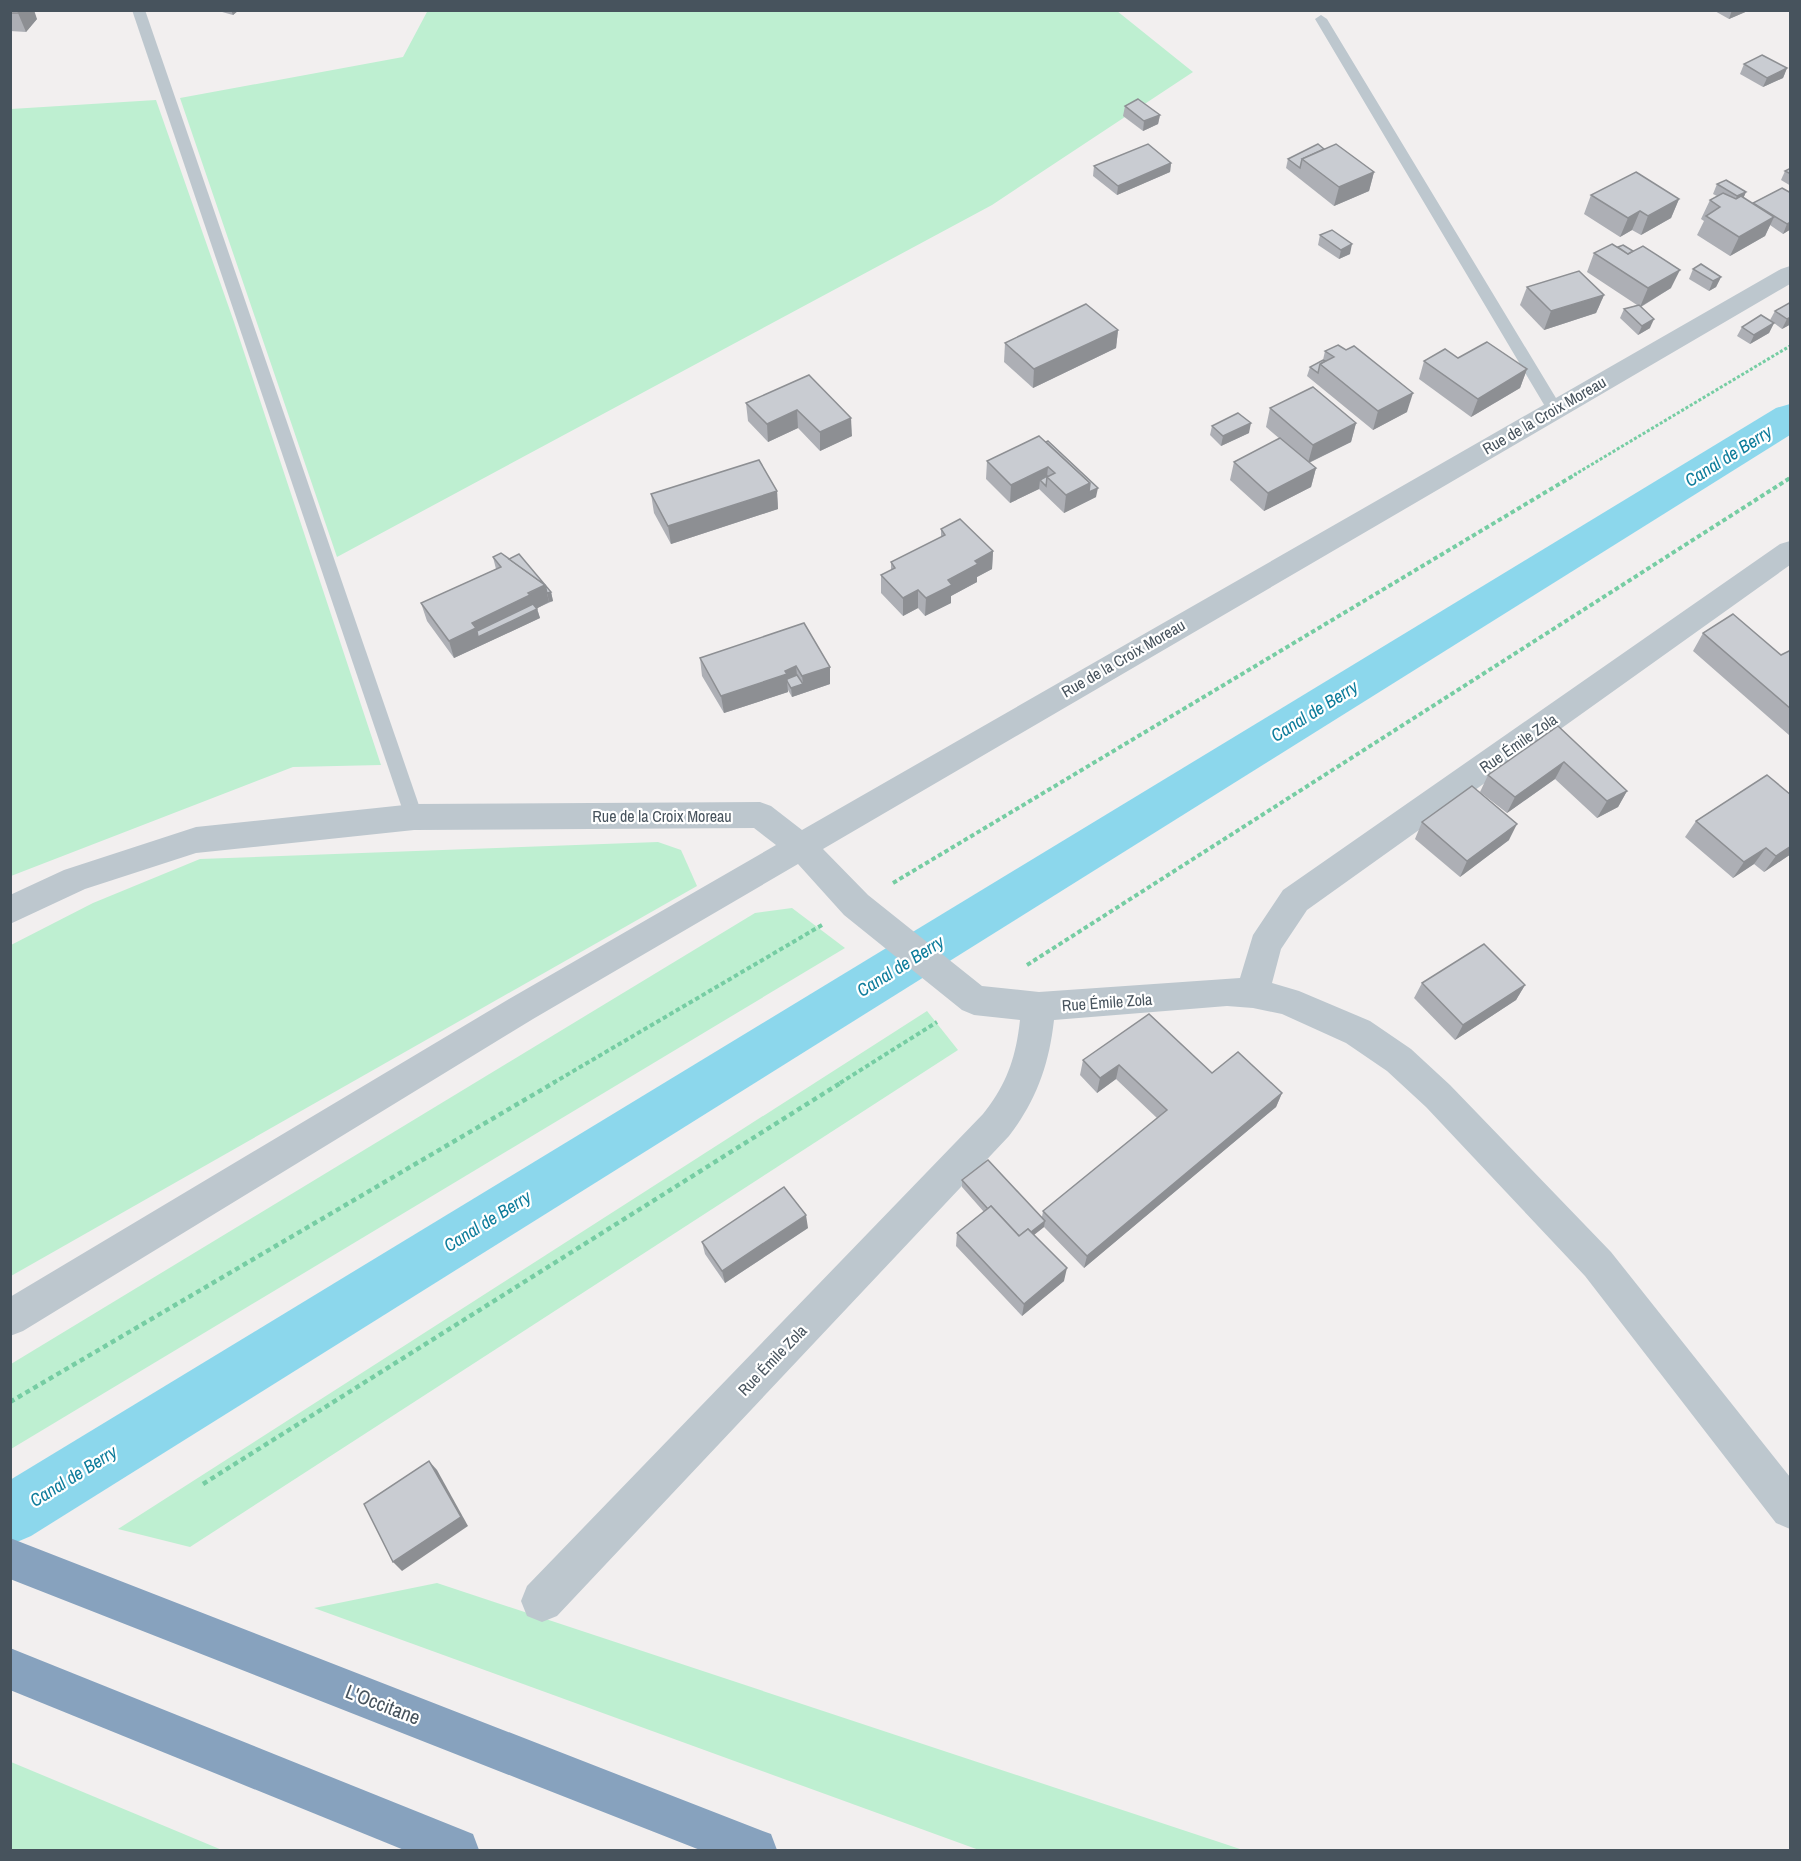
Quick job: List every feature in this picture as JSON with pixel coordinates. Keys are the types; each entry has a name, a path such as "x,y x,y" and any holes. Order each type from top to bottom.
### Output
{"highway":[{"name":"L'Occitane","path":"10,1558 755,1851"},
{"path":"20,1672 457,1851"}],"street":[{"name":"Rue de la Croix Moreau","path":"10,911 75,879 196,840 414,817 760,815 801,846 1554,408 1791,274"},
{"name":"Rue Émile Zola","path":"542,1601 996,1125 1016,1101 1026,1080 1033,1053 1039,1007 1227,992 1253,993 1265,945 1294,900 1791,551"},
{"path":"10,1318 512,1015 801,846 856,905 974,999 1039,1007"},
{"path":"1253,993 1287,1001 1358,1032 1400,1060 1415,1074 1598,1264 1791,1509"}],"lane":[{"path":"138,10 414,817"},
{"path":"1321,19 1554,408"}],"path":[{"path":"10,1402 856,905 1791,346"},
{"path":"203,1484 974,999 1791,478"}],"green space":[{"path":"428,10 1117,11 1193,72 992,205 337,557 180,98 403,57"},
{"path":"156,100 234,322 381,765 293,767 11,876 11,109"},
{"path":"658,842 681,850 697,886 11,1276 11,945 93,903 200,859"},
{"path":"792,908 845,948 11,1449 11,1364 755,913"},
{"path":"927,1011 958,1050 190,1547 118,1529"},
{"path":"437,1583 1243,1850 979,1850 314,1608"},
{"path":"11,1762 222,1850 11,1850"}],"building":[{"path":"10,10 20,10 18,13 10,13"},
{"path":"1762,55 1787,68 1767,78 1744,64"},
{"path":"1138,99 1160,115 1144,121 1125,106"},
{"path":"1148,144 1171,163 1118,186 1094,166"},
{"path":"1318,144 1324,149 1302,159 1300,168 1288,159"},
{"path":"1336,144 1374,172 1339,187 1302,159"},
{"path":"1636,172 1679,199 1648,216 1640,211 1628,218 1591,195"},
{"path":"1726,180 1746,192 1737,196 1717,184"},
{"path":"1782,188 1791,193 1791,222 1787,224 1753,203"},
{"path":"1723,193 1736,199 1741,196 1774,217 1739,237 1706,216 1720,207 1710,200"},
{"path":"1332,230 1352,244 1341,250 1320,235"},
{"path":"1612,244 1628,254 1643,246 1680,270 1648,288 1594,253"},
{"path":"1623,245 1633,251 1628,254 1618,247"},
{"path":"1701,264 1721,277 1713,281 1693,269"},
{"path":"1579,271 1604,295 1551,311 1527,287"},
{"path":"1791,302 1791,317 1787,319 1775,311"},
{"path":"1086,304 1118,330 1034,369 1005,343"},
{"path":"1639,305 1654,319 1642,326 1624,309"},
{"path":"1761,315 1774,323 1754,335 1742,327"},
{"path":"1487,342 1527,369 1478,399 1424,361 1445,349 1458,358"},
{"path":"1338,345 1346,350 1354,346 1413,393 1378,411 1320,364 1334,357 1325,351"},
{"path":"1325,361 1320,364 1318,373 1310,367"},
{"path":"809,375 851,418 820,432 797,410 767,424 746,403"},
{"path":"1313,387 1356,423 1313,445 1270,408"},
{"path":"1238,413 1251,423 1223,436 1212,426"},
{"path":"1039,436 1090,483 1066,495 1047,477 1055,473 1048,467 1011,485 987,461"},
{"path":"1280,438 1316,468 1268,493 1234,462"},
{"path":"1048,441 1098,488 1089,492 1090,483 1046,442"},
{"path":"759,460 777,491 668,526 651,494"},
{"path":"1047,477 1046,486 1040,480"},
{"path":"960,519 993,551 975,561 978,564 948,580 952,585 926,598 918,590 903,598 881,575 895,568 891,562 945,535 941,529"},
{"path":"501,553 545,585 528,593 530,595 472,623 476,628 449,641 421,603 501,567 493,557"},
{"path":"519,554 551,592 547,593 545,585 509,559"},
{"path":"533,604 537,609 478,637 477,631"},
{"path":"1733,614 1781,655 1791,650 1791,709 1703,633"},
{"path":"804,623 830,667 802,676 796,666 785,671 787,674 721,696 700,658"},
{"path":"797,675 803,684 791,688 787,679"},
{"path":"1558,726 1627,791 1607,801 1564,762 1515,797 1488,775"},
{"path":"1767,775 1791,795 1791,846 1776,856 1766,848 1744,862 1696,821"},
{"path":"1472,786 1517,824 1467,861 1422,822"},
{"path":"1484,944 1525,985 1463,1025 1422,983"},
{"path":"1149,1014 1212,1073 1238,1052 1282,1093 1087,1256 1043,1211 1167,1110 1119,1065 1100,1078 1083,1060"},
{"path":"988,1160 1045,1221 1031,1232 1028,1229 1019,1236 991,1206 988,1209 962,1180"},
{"path":"784,1187 806,1215 722,1271 702,1242"},
{"path":"991,1206 1019,1236 1028,1229 1067,1268 1024,1304 957,1233"},
{"path":"429,1461 461,1517 393,1562 364,1504"}],"waterway":[{"name":"Canal de Berry","path":"10,1515 1790,417"}]}
